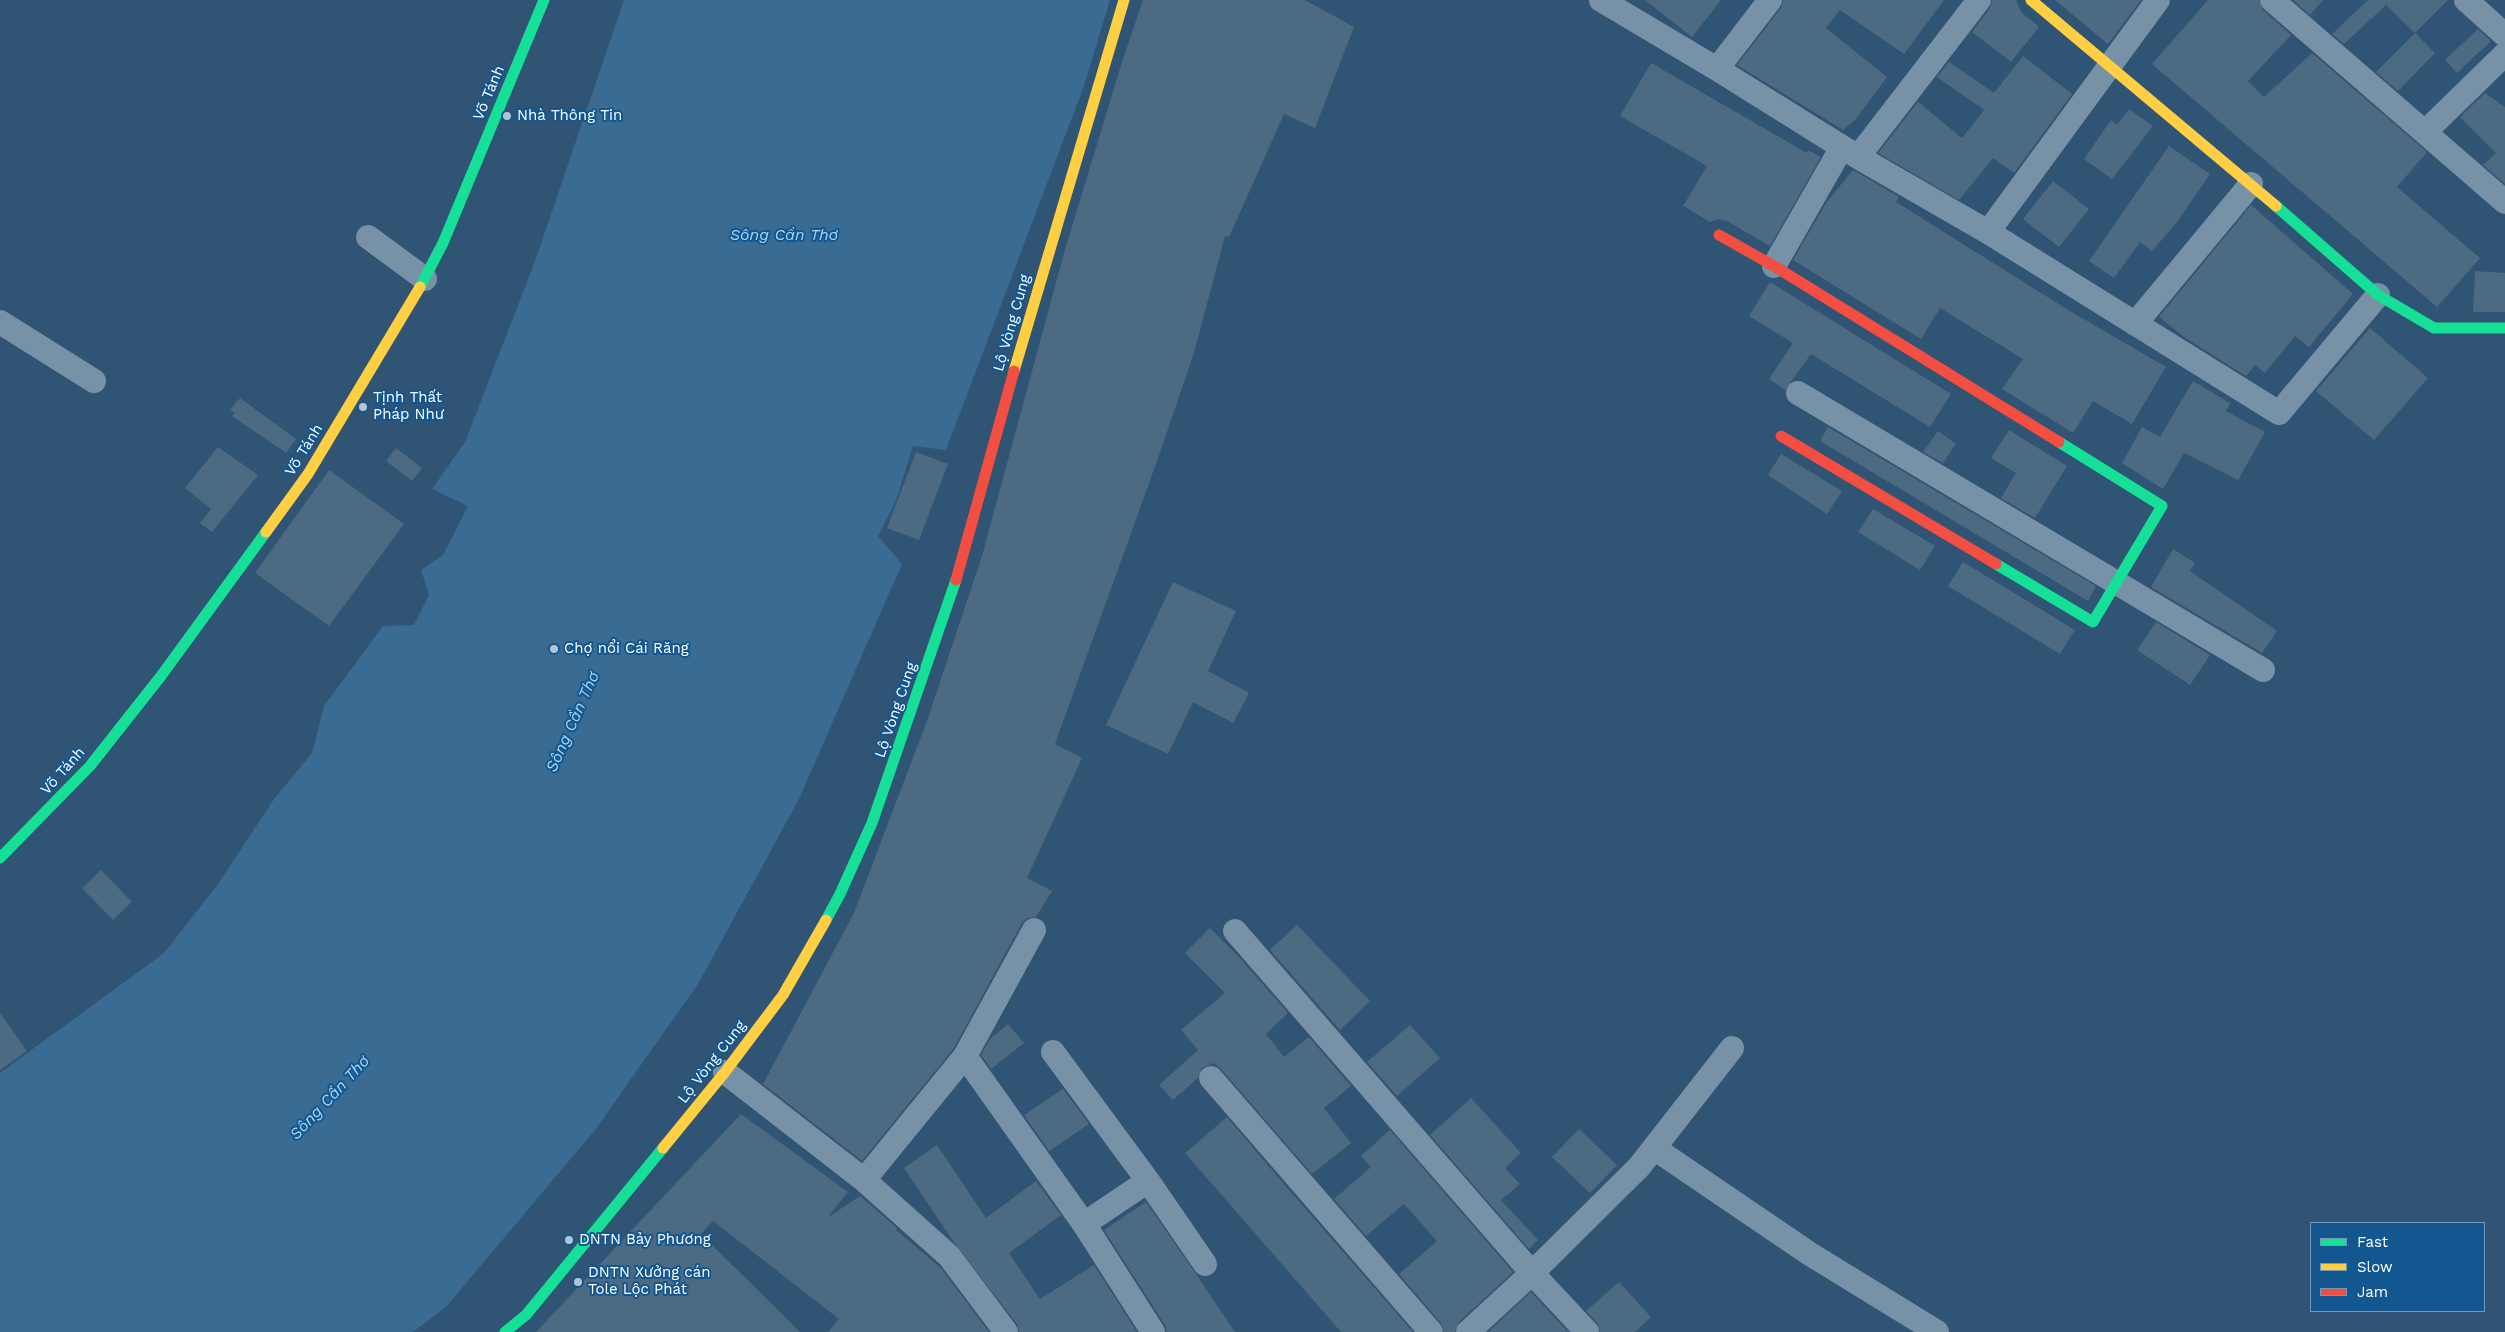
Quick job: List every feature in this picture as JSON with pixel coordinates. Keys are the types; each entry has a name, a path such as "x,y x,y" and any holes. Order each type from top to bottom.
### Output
{"street":[{"name":"Võ Tánh","path":"0,858 9,851 90,766 161,676 308,474 425,279 443,243 544,0"},
{"name":"Lộ Vòng Cung","path":"505,1332 526,1314 725,1072 783,995 840,894 875,814 952,593 1043,268 1124,0"},
{"path":"1601,0 1717,69 1850,152 1988,232 2279,412 2378,295"},
{"path":"1717,69 1770,0"},
{"path":"1774,266 1850,152 1979,0"},
{"path":"2030,0 2110,64 2378,295 2434,328 2505,328"},
{"path":"1988,232 2158,0"},
{"path":"2272,0 2505,202"},
{"path":"2466,0 2505,35"},
{"path":"2425,132 2505,54"},
{"path":"2135,324 2250,184"},
{"path":"1719,235 1774,266 2162,506 2093,622 1781,436"},
{"path":"368,237 425,279"},
{"path":"0,322 94,381"},
{"path":"1798,392 2263,670"},
{"path":"864,1180 966,1056 1034,930"},
{"path":"1235,931 1532,1273 1587,1332"},
{"path":"1468,1332 1532,1273 1639,1166 1732,1048"},
{"path":"1053,1052 1148,1181 1205,1264"},
{"path":"966,1056 1084,1224 1153,1332"},
{"path":"725,1072 864,1180 949,1256 1006,1332"},
{"path":"1211,1078 1431,1332"},
{"path":"1654,1148 1810,1254 1937,1332"},
{"path":"1084,1224 1148,1181"}],"water":[{"name":"Sông Cần Thơ","path":"624,0 1110,0 1084,86 946,450 913,446 896,501 878,536 902,564 799,799 698,984 595,1130 445,1308 413,1332 0,1332 0,1073 164,953 218,884 274,799 312,753 324,706 383,626 414,625 429,595 421,570 443,555 468,506 432,489 465,442 534,264"}],"building":[{"path":"1143,0 1305,0 1354,27 1315,128 1284,114 1229,237 1225,236 1194,353 1055,744 1082,758 1027,878 1052,891 1036,917 1027,918 1022,923 954,1048 862,1161 763,1084 854,913 928,718 982,556 1064,253 1122,62"},
{"path":"1645,0 1721,0 1692,37"},
{"path":"1783,0 1944,0 1904,54 1840,10 1826,28 1887,77 1855,120 1843,130 1737,65 1781,8"},
{"path":"1992,0 2016,0 2021,12 2039,27 2011,62 1972,32 1990,8"},
{"path":"2055,0 2141,0 2108,44"},
{"path":"2208,0 2259,0 2263,10 2291,35 2248,81 2264,97 2312,53 2427,152 2397,187 2480,258 2437,307 2152,64"},
{"path":"2293,0 2323,0 2310,15"},
{"path":"2368,0 2448,0 2415,33 2386,5 2344,44 2332,34"},
{"path":"2478,29 2491,41 2457,73 2445,60"},
{"path":"2415,33 2435,53 2398,91 2376,72"},
{"path":"2023,56 2072,94 2014,173 1993,158 1959,200 1878,153 1918,102 1962,138 1984,110 1937,77 1949,62 1994,93"},
{"path":"1651,63 1807,153 1808,150 1821,157 1770,246 1727,221 1718,219 1710,222 1683,206 1707,166 1620,116"},
{"path":"2485,93 2505,107 2505,184 2483,165 2496,153 2460,117"},
{"path":"2129,109 2153,126 2112,179 2084,159 2111,120 2117,125"},
{"path":"2169,146 2210,174 2178,221 2152,251 2140,242 2114,278 2089,261"},
{"path":"1853,170 1899,197 1896,202 2065,308 2166,367 2132,424 2093,401 2073,433 2002,389 2023,359 1940,308 1921,339 1793,260 1826,203"},
{"path":"2053,181 2089,209 2059,247 2023,219"},
{"path":"2251,205 2353,294 2309,347 2295,336 2265,373 2255,365 2246,376 2187,339 2159,317"},
{"path":"2475,271 2505,273 2505,312 2473,312"},
{"path":"1770,282 1951,394 1930,427 1811,354 1785,390 1769,379 1793,343 1749,316"},
{"path":"2370,328 2428,378 2374,440 2316,391"},
{"path":"2193,381 2230,403 2226,411 2265,432 2238,480 2184,453 2163,489 2122,463 2142,427 2160,437"},
{"path":"240,398 296,439 286,453 232,416 235,413 230,410"},
{"path":"1828,427 2096,586 2088,601 1820,441"},
{"path":"2009,430 2067,466 2035,518 2001,498 2016,473 1991,458"},
{"path":"1938,431 1956,444 1943,463 1923,452"},
{"path":"218,447 258,475 212,532 200,523 211,509 185,488"},
{"path":"396,448 422,468 412,481 386,461"},
{"path":"916,452 948,464 919,540 887,528"},
{"path":"1781,454 1842,491 1827,514 1768,475"},
{"path":"329,470 404,524 329,626 255,573"},
{"path":"1873,509 1935,546 1920,570 1858,532"},
{"path":"2173,549 2195,563 2190,571 2277,631 2262,653 2151,587"},
{"path":"1963,562 2075,630 2060,654 1948,586"},
{"path":"1173,582 1236,611 1208,671 1249,693 1233,723 1193,702 1168,754 1106,725"},
{"path":"2156,622 2210,655 2190,685 2137,650"},
{"path":"101,870 132,902 113,920 82,888"},
{"path":"1297,925 1370,1001 1340,1030 1270,950"},
{"path":"1210,928 1239,957 1288,1013 1266,1034 1284,1057 1309,1037 1351,1086 1324,1108 1351,1143 1312,1174 1214,1063 1202,1068 1198,1078 1173,1100 1159,1085 1198,1050 1181,1030 1225,993 1185,953"},
{"path":"0,1013 27,1051 0,1070"},
{"path":"1008,1024 1024,1043 991,1069 981,1055 990,1039"},
{"path":"1410,1025 1440,1058 1397,1096 1367,1062"},
{"path":"1063,1089 1089,1124 1049,1151 1024,1115"},
{"path":"1471,1098 1521,1153 1505,1168 1520,1184 1501,1200 1538,1240 1529,1249 1430,1135"},
{"path":"741,1114 848,1192 827,1218 860,1196 941,1268 989,1332 828,1332 839,1319 713,1221 701,1234 800,1332 536,1332"},
{"path":"1227,1117 1413,1332 1341,1332 1185,1153"},
{"path":"1579,1129 1617,1165 1590,1193 1552,1157"},
{"path":"1390,1130 1513,1272 1459,1322 1455,1332 1444,1332 1441,1323 1399,1274 1437,1241 1404,1204 1366,1236 1334,1199 1371,1167 1361,1156"},
{"path":"937,1145 986,1218 1036,1181 1061,1215 1009,1253 1040,1299 1094,1265 1137,1332 1019,1332 1017,1324 953,1241 904,1168"},
{"path":"1146,1202 1235,1332 1167,1332 1165,1325 1104,1230"},
{"path":"1619,1282 1651,1317 1635,1332 1600,1332 1597,1323 1586,1311"},
{"path":"1531,1292 1568,1332 1488,1332"}],"traffic: fast":[{"path":"420,287 443,243 544,0"},
{"path":"2276,206 2378,295 2434,328 2505,328"},
{"path":"1996,564 2093,622 2162,506 2059,442"},
{"path":"0,858 90,766 161,676 266,532"},
{"path":"826,920 840,894 872,823 956,580"},
{"path":"505,1332 526,1315 663,1148"}],"traffic: slow":[{"path":"1014,371 1124,0"},
{"path":"2031,0 2276,206"},
{"path":"266,532 308,474 420,287"},
{"path":"663,1148 725,1072 783,995 826,920"}],"traffic: jam":[{"path":"1719,235 1774,266 2059,442"},
{"path":"956,580 1014,371"},
{"path":"1781,436 1996,564"}],"place":[{"name":"Nhà Thông Tin","path":"507,116"},
{"name":"Tịnh Thất Pháp Như","path":"363,407"},
{"name":"Chợ nổi Cái Răng","path":"554,649"},
{"name":"DNTN Bảy Phương","path":"569,1240"},
{"name":"DNTN Xưởng cán Tole Lộc Phát","path":"578,1282"}]}
